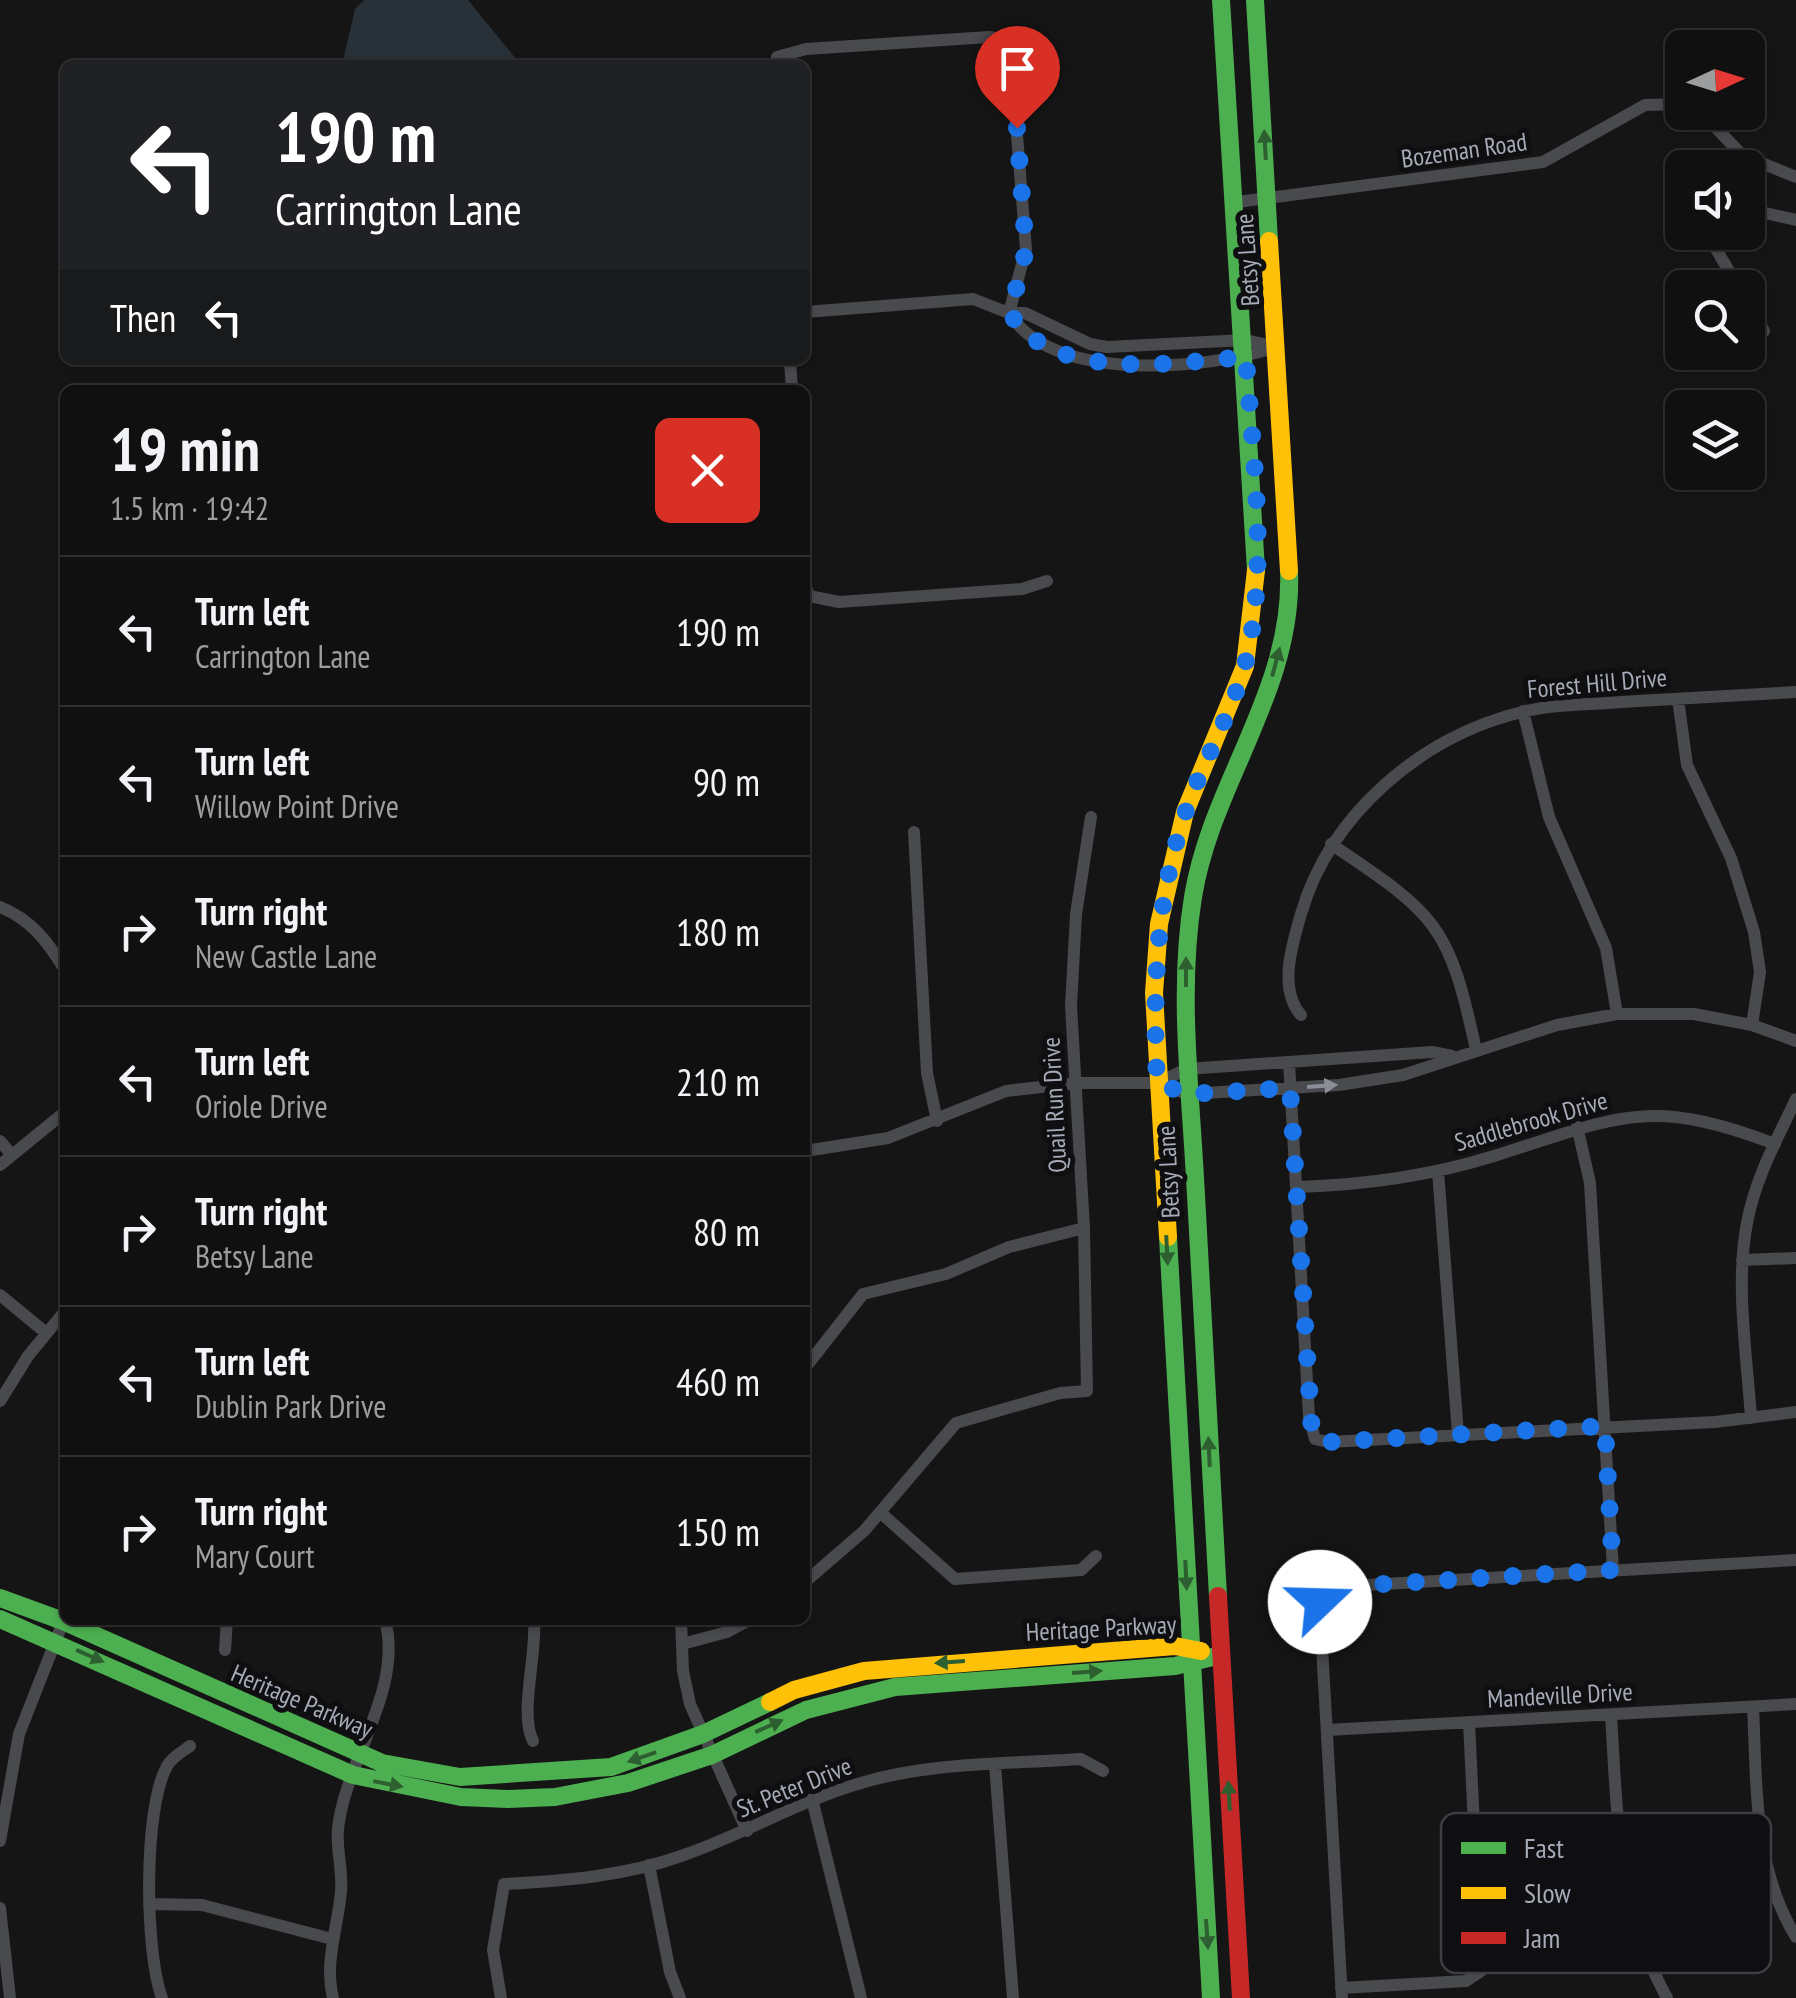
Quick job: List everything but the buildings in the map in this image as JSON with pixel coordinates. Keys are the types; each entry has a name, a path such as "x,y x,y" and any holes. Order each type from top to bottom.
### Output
{"main road":[{"name":"Betsy Lane","path":"1211,1998 1154,992 1160,915 1185,812 1240,686 1251,637 1258,533 1221,0"},
{"name":"Betsy Lane","path":"1241,1998 1188,1094 1186,952 1193,897 1206,844 1262,716 1281,644 1287,594 1288,512 1255,0"},
{"name":"Heritage Parkway","path":"0,1598 60,1618"},
{"name":"Heritage Parkway","path":"0,1618 353,1774 461,1797 555,1797 628,1784 712,1755 806,1710 896,1687 1221,1654"},
{"name":"Heritage Parkway","path":"77,1625 382,1763 460,1777 511,1778 611,1767 703,1734 794,1690 864,1672 1156,1647 1191,1656"},
{"path":"1203,1870 1233,1867"}],"street":[{"path":"777,57 806,48 1001,38 1010,47 1026,250 1010,313 1016,324 1044,342 1092,361 1184,362 1277,347"},
{"name":"Bozeman Road","path":"1237,202 1543,162 1645,105 1665,104"},
{"path":"1718,130 1742,155 1796,178"},
{"path":"1765,213 1796,220"},
{"path":"810,312 974,299 1010,313 1025,313 1096,346 1182,344 1246,349"},
{"path":"1182,344 1184,362"},
{"path":"1092,361 1096,346"},
{"path":"810,593 813,598 838,602 1022,588 1047,582"},
{"name":"Forest Hill Drive","path":"1300,1015 1290,1002 1293,944 1303,905 1331,844 1366,802 1407,768 1482,724 1523,711 1796,692"},
{"path":"1678,699 1687,766 1732,858 1754,932 1760,972 1752,1025"},
{"path":"1523,711 1549,817 1606,948 1617,1014"},
{"name":"Quail Run Drive","path":"881,1514 956,1423 1060,1393 1087,1391 1084,1228 1071,1006 1076,914 1090,817"},
{"path":"914,832 927,1073 937,1120"},
{"path":"1331,844 1412,898 1442,935 1462,985 1476,1050"},
{"path":"0,907 20,915 50,944 60,961"},
{"path":"810,1150 868,1144 1006,1091 1075,1083 1157,1083 1188,1094 1404,1075 1435,1067 1452,1056 1557,1025 1617,1014 1694,1014 1752,1025 1796,1041"},
{"path":"1157,1083 1187,1069 1432,1052 1452,1056"},
{"path":"1289,1062 1309,1417 1316,1438 1335,1442 1750,1418 1796,1412"},
{"path":"1750,1418 1742,1260 1753,1198 1796,1100"},
{"name":"Saddlebrook Drive","path":"1296,1187 1362,1184 1438,1171 1578,1126 1638,1115 1686,1116 1775,1144"},
{"path":"0,1165 60,1116"},
{"path":"1578,1126 1589,1170 1613,1570"},
{"path":"0,1141 11,1154"},
{"path":"1438,1171 1458,1434"},
{"path":"810,1362 863,1294 946,1274 1010,1247 1084,1228"},
{"path":"1742,1260 1796,1258"},
{"path":"0,1294 46,1332"},
{"path":"0,1401 60,1317"},
{"path":"810,1578 881,1514 955,1579 1081,1570 1096,1556"},
{"path":"1479,1973 1458,1982 1342,1993 1320,1602 1328,1589 1796,1560"},
{"path":"0,1841 19,1734 61,1625"},
{"path":"226,1650 227,1625"},
{"path":"333,1998 332,1939 341,1890 338,1829 384,1679 386,1625"},
{"path":"534,1625 533,1679 525,1726 534,1741"},
{"path":"682,1625 686,1643 683,1671 703,1734 746,1831"},
{"path":"686,1643 740,1625"},
{"name":"Mandeville Drive","path":"1327,1730 1796,1704"},
{"path":"1753,1707 1760,1813"},
{"path":"1610,1715 1618,1813"},
{"path":"1469,1722 1474,1813"},
{"path":"162,1998 149,1904 160,1790 168,1764 190,1746"},
{"name":"St. Peter Drive","path":"500,1998 493,1950 504,1884 591,1877 650,1865 746,1831 812,1799 863,1782 924,1770 1080,1760 1103,1771"},
{"path":"995,1765 1013,1998"},
{"path":"812,1799 862,1998"},
{"path":"650,1865 670,1972 680,1998"},
{"path":"1771,1878 1777,1900 1796,1937"},
{"path":"149,1904 202,1905 332,1939"},
{"path":"0,1908 8,1998"},
{"path":"1656,1973 1668,1998"}],"shaded area":[{"path":"364,0 468,0 517,60 343,60 355,9"}],"traffic: fast":[{"path":"1221,0 1256,570"},
{"path":"1255,0 1269,241"},
{"path":"1218,1596 1186,1037 1186,967 1202,855 1279,656 1287,615 1289,571"},
{"path":"1168,1237 1211,1998"},
{"path":"0,1598 60,1620"},
{"path":"0,1619 353,1775 461,1797 508,1799 555,1797 628,1783 712,1755 806,1710 895,1687 1175,1666 1221,1655"},
{"path":"72,1625 382,1763 460,1777 611,1767 703,1734 770,1702"}],"traffic: slow":[{"path":"1269,241 1289,571"},
{"path":"1168,1237 1154,993 1159,924 1185,812 1245,666 1256,570"},
{"path":"770,1702 794,1690 864,1671 1175,1646 1201,1651"}],"traffic: jam":[{"path":"1218,1596 1241,1998"}],"route":[{"path":"1017,128 1026,250 1010,313 1016,324 1078,359 1109,364 1246,357 1258,533 1251,637 1240,686 1185,812 1160,915 1154,992 1157,1083 1188,1094 1290,1088 1312,1433 1328,1442 1605,1426 1613,1570 1333,1587 1320,1602"}]}
